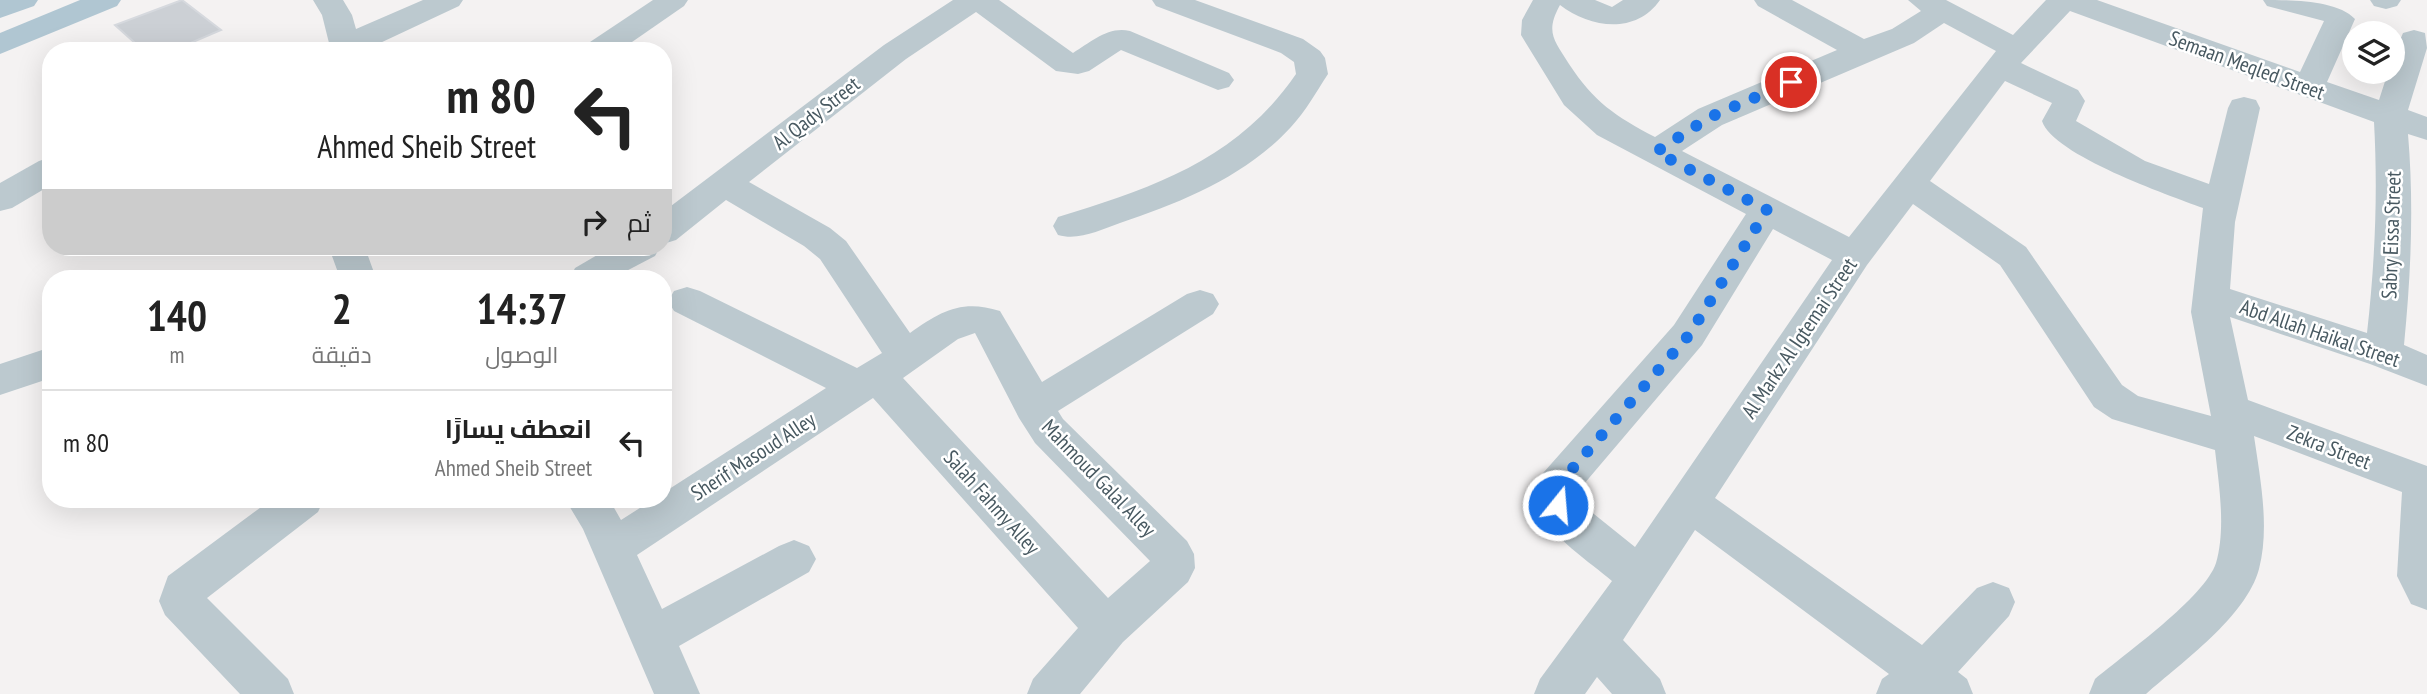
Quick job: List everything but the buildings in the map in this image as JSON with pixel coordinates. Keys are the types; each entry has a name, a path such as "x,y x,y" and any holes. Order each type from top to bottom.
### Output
{"main road":[{"path":"0,9 23,0"},
{"path":"0,44 106,0"}],"street":[{"path":"328,0 337,15 344,42"},
{"path":"359,42 448,0"},
{"path":"611,42 673,0"},
{"path":"976,0 1067,64 1078,64 1119,38 1219,80"},
{"name":"Al Qady Street","path":"672,224 895,52 976,0"},
{"path":"1072,226 1154,200 1225,164 1278,121 1312,74 1309,58 1292,46 1167,0"},
{"path":"1548,0 1535,22 1535,33 1575,98 1609,127 1854,256"},
{"path":"1572,0 1597,13 1616,17 1646,0"},
{"path":"1769,0 1862,51"},
{"name":"Al Markz Al Igtemai Street","path":"1557,694 1595,643 1854,256 2008,57 2065,0"},
{"name":"Semaan Meqled Street","path":"2065,0 2427,129"},
{"path":"2278,0 2340,18 2308,88"},
{"path":"1656,152 1710,117 1922,26 1932,5 2067,97 2069,101 2059,121 2060,127 2111,159 2222,202"},
{"path":"2390,116 2414,40"},
{"path":"2112,694 2213,607 2236,569 2242,525 2232,424 2210,312 2216,233 2244,108"},
{"name":"Sabry Eissa Street","path":"2384,353 2393,268 2395,189 2390,116"},
{"path":"0,200 42,174"},
{"name":"Zekra Street","path":"1908,183 2013,256 2108,396 2126,408 2232,424 2425,483"},
{"path":"725,184 817,237 833,250 880,373"},
{"path":"1639,577 1564,515 1556,494 1559,484 1689,335 1767,210"},
{"path":"599,270 624,256"},
{"name":"Abd Allah Haikal Street","path":"2212,297 2384,353 2427,371"},
{"path":"687,301 880,373"},
{"path":"1033,407 1199,304"},
{"name":"Mahmoud Galal Alley","path":"880,373 962,319 981,318 991,325 1033,407 1049,431 1173,558 1173,568 1107,628 1050,694"},
{"path":"0,380 42,365"},
{"name":"Sherif Masoud Alley","path":"613,548 880,373"},
{"name":"Salah Fahmy Alley","path":"880,373 1107,628"},
{"path":"2425,483 2419,576 2427,590"},
{"path":"1689,502 1925,687 1993,601"},
{"path":"271,694 181,601 184,590 291,508"},
{"path":"591,508 613,548 677,694"},
{"path":"652,638 794,559"},
{"path":"1595,643 1643,694"}],"route":[{"path":"1558,505 1556,494 1559,484 1689,335 1767,210 1656,152 1710,117 1791,82"}]}
